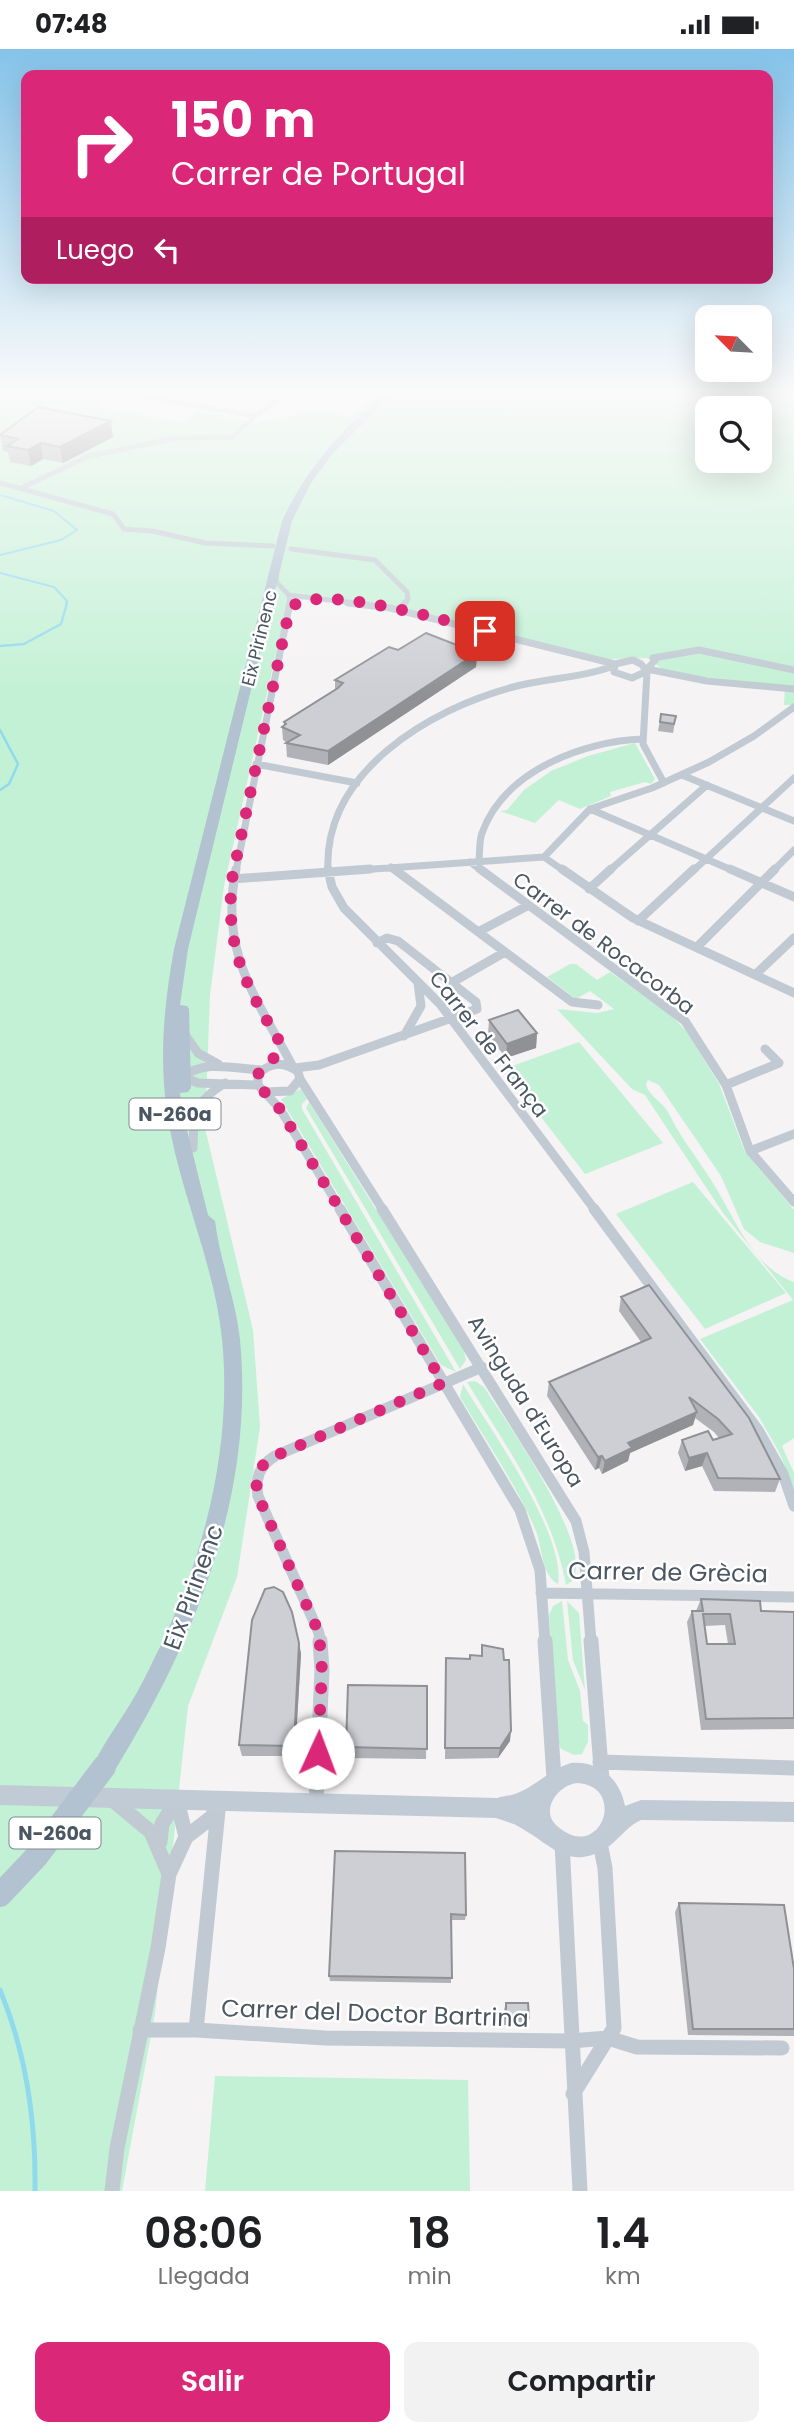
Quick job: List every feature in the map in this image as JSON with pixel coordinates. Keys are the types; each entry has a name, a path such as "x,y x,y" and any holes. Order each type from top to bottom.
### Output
{"main road":[{"name":"Eix Pirinenc","path":"207,1229 200,1215 188,1170 171,1084 169,1057 173,994 181,949 287,521 300,494"},
{"name":"Eix Pirinenc","path":"0,1895 36,1857 104,1767 143,1703 190,1607 224,1492 233,1416 231,1337 207,1229 181,1078 182,1020 191,916"},
{"path":"0,1795 496,1808 517,1804 550,1783 579,1772 641,1810"},
{"path":"550,1783 542,1808 547,1828 558,1840"},
{"path":"604,1838 614,1809 606,1788"},
{"path":"496,1808 523,1817 558,1840 585,1848 604,1838 624,1817 641,1810 794,1812"}],"street":[{"path":"42,494 113,514 124,529 153,531 205,543 273,546"},
{"path":"291,549 374,560 407,592 408,599 399,610"},
{"path":"275,572 277,583 289,595 399,610 614,665"},
{"name":"Avinguda d'Europa","path":"289,595 288,616 232,879 231,921 235,954 248,989 297,1072 576,1521 584,1552 600,1762 606,1788"},
{"path":"288,616 296,603 324,600"},
{"path":"328,872 333,832 357,783 394,744 456,707 522,684 699,650 794,670"},
{"path":"629,678 647,670 658,657"},
{"path":"635,661 647,670 707,681 794,689"},
{"path":"614,665 617,674"},
{"path":"647,670 643,739 645,750 664,783"},
{"path":"589,671 617,674 640,681 646,690"},
{"path":"544,857 590,809 682,775 735,747 793,708"},
{"path":"475,861 485,821 495,806 520,782 554,762 593,747 643,739"},
{"path":"256,764 357,783"},
{"path":"682,775 794,821"},
{"path":"638,921 794,778"},
{"path":"589,889 707,786"},
{"path":"590,809 794,897"},
{"path":"696,947 794,850"},
{"path":"232,879 544,857 638,921 794,993"},
{"name":"Carrer de Rocacorba","path":"475,861 527,906 681,1017 726,1085 750,1151 794,1202"},
{"path":"391,867 572,1002 598,1005"},
{"name":"Carrer de França","path":"328,872 337,898 452,1020 758,1428 779,1467 794,1506"},
{"path":"478,932 527,906"},
{"path":"188,1170 190,1159 177,1084 195,1067 206,1065 264,1068 280,1063 297,1072 475,1011 478,1006 395,939 385,938 377,943"},
{"path":"756,974 794,938"},
{"path":"451,983 505,952"},
{"path":"404,1036 421,1006 422,995 417,980"},
{"path":"173,994 177,999 177,1072 181,1078 195,1083 227,1082 287,1093 297,1072"},
{"path":"182,1020 190,1045 225,1068"},
{"path":"261,1088 264,1068 281,1044"},
{"path":"726,1085 779,1063 765,1049"},
{"path":"193,1148 194,1112 202,1098 227,1082"},
{"path":"261,1088 280,1109 520,1510 537,1555 550,1783"},
{"path":"750,1151 794,1134"},
{"path":"316,1803 322,1670 319,1633 258,1496 256,1481 262,1466 275,1456 482,1367"},
{"name":"Carrer de Grècia","path":"541,1593 794,1597"},
{"path":"600,1762 794,1768"},
{"path":"109,1798 135,1814 160,1842"},
{"path":"177,1800 186,1837"},
{"path":"169,1874 160,1842 162,1824 177,1800"},
{"path":"112,2191 140,2030 158,1948 169,1874 186,1837 212,1817 219,1801"},
{"name":"Carrer del Doctor Bartrina","path":"219,1801 196,2030 324,2038 570,2041 608,2038 637,2047 782,2048"},
{"path":"573,2094 614,2028 604,1838"},
{"path":"558,1840 580,2191"},
{"path":"140,2030 196,2030"}],"green space":[{"path":"0,494 794,494 794,705 784,705 785,686 697,676 662,669 647,658 609,659 397,608 289,595 224,886 210,995 205,1128 253,1330 260,1427 237,1577 188,1706 155,2013 122,2191 0,2191"},
{"path":"635,743 655,779 651,784 645,782 610,792 611,796 580,809 559,800 535,823 500,811 507,810 524,790 551,771 588,756"},
{"path":"570,964 576,964 597,980 610,972 673,1017 687,1032 719,1084 745,1152 794,1210 794,1253 760,1242 744,1229 721,1176 659,1085 648,1080 646,1083 649,1091 668,1112 745,1239 766,1265 794,1282 794,1438 782,1446 794,1473 794,1488 779,1452 759,1417 700,1339 793,1300 723,1213 645,1095 632,1089 557,1009 597,1013 614,1009 590,991 576,999 547,977"},
{"path":"579,1042 663,1143 585,1174 504,1069"},
{"path":"301,1089 307,1099 302,1104 302,1109 456,1372 441,1365 281,1099"},
{"path":"309,1102 464,1351 466,1360 460,1369 306,1108"},
{"path":"693,1182 786,1293 705,1329 616,1214"},
{"path":"475,1381 484,1387 529,1456 563,1521 574,1549 576,1572 566,1585 550,1530 539,1504 512,1454 467,1382"},
{"path":"463,1384 539,1511 557,1563 558,1584 549,1575 536,1531 519,1496 460,1397"},
{"path":"562,1601 568,1660 580,1691 583,1721 588,1725 588,1742 582,1754 574,1755 561,1749 558,1741 549,1615 553,1606"},
{"path":"567,1601 579,1613 585,1690 573,1660"},
{"path":"215,2076 468,2080 470,2191 205,2191"}],"building":[{"path":"426,633 477,653 328,751 286,743 300,735 282,727 286,724 284,722 343,683 335,680 389,647 398,650"},
{"path":"661,714 676,716 674,724 660,722"},
{"path":"518,1010 537,1033 507,1044 489,1020"},
{"path":"649,1285 749,1418 780,1479 718,1478 707,1453 689,1458 682,1440 708,1431 713,1440 732,1434 718,1419 689,1397 697,1412 628,1443 632,1448 605,1461 602,1456 598,1457 549,1382 651,1338 621,1297"},
{"path":"274,1587 283,1592 292,1612 299,1643 294,1746 239,1745 252,1620 265,1589"},
{"path":"701,1599 760,1601 761,1611 794,1612 794,1718 706,1719 692,1611 703,1611","holes":["703,1614 730,1614 735,1644 707,1644"]},
{"path":"482,1645 503,1649 504,1660 509,1660 511,1731 500,1748 445,1748 446,1658 470,1659 470,1655 482,1656"},
{"path":"348,1685 427,1686 427,1749 346,1747"},
{"path":"335,1851 465,1853 466,1915 451,1914 452,1978 329,1976"},
{"path":"679,1903 784,1905 794,1969 794,2029 693,2029"},
{"path":"506,2003 528,2003 529,2018 506,2018"}],"waterway":[{"path":"0,495 54,511 77,530 61,540 0,555"},
{"path":"0,573 54,587 67,601 66,604"},
{"path":"0,646 24,644 61,624 67,603"},
{"path":"0,730 18,764 9,784 0,790"},
{"path":"0,1990 17,2039 28,2089 34,2139 35,2191"}],"route":[{"path":"318,1753 322,1670 319,1633 258,1496 258,1473 262,1466 275,1456 443,1383 280,1109 273,1098 258,1085 258,1074 272,1061 281,1044 248,989 235,954 230,901 232,879 288,616 294,605 310,600 363,603 485,631"}]}
